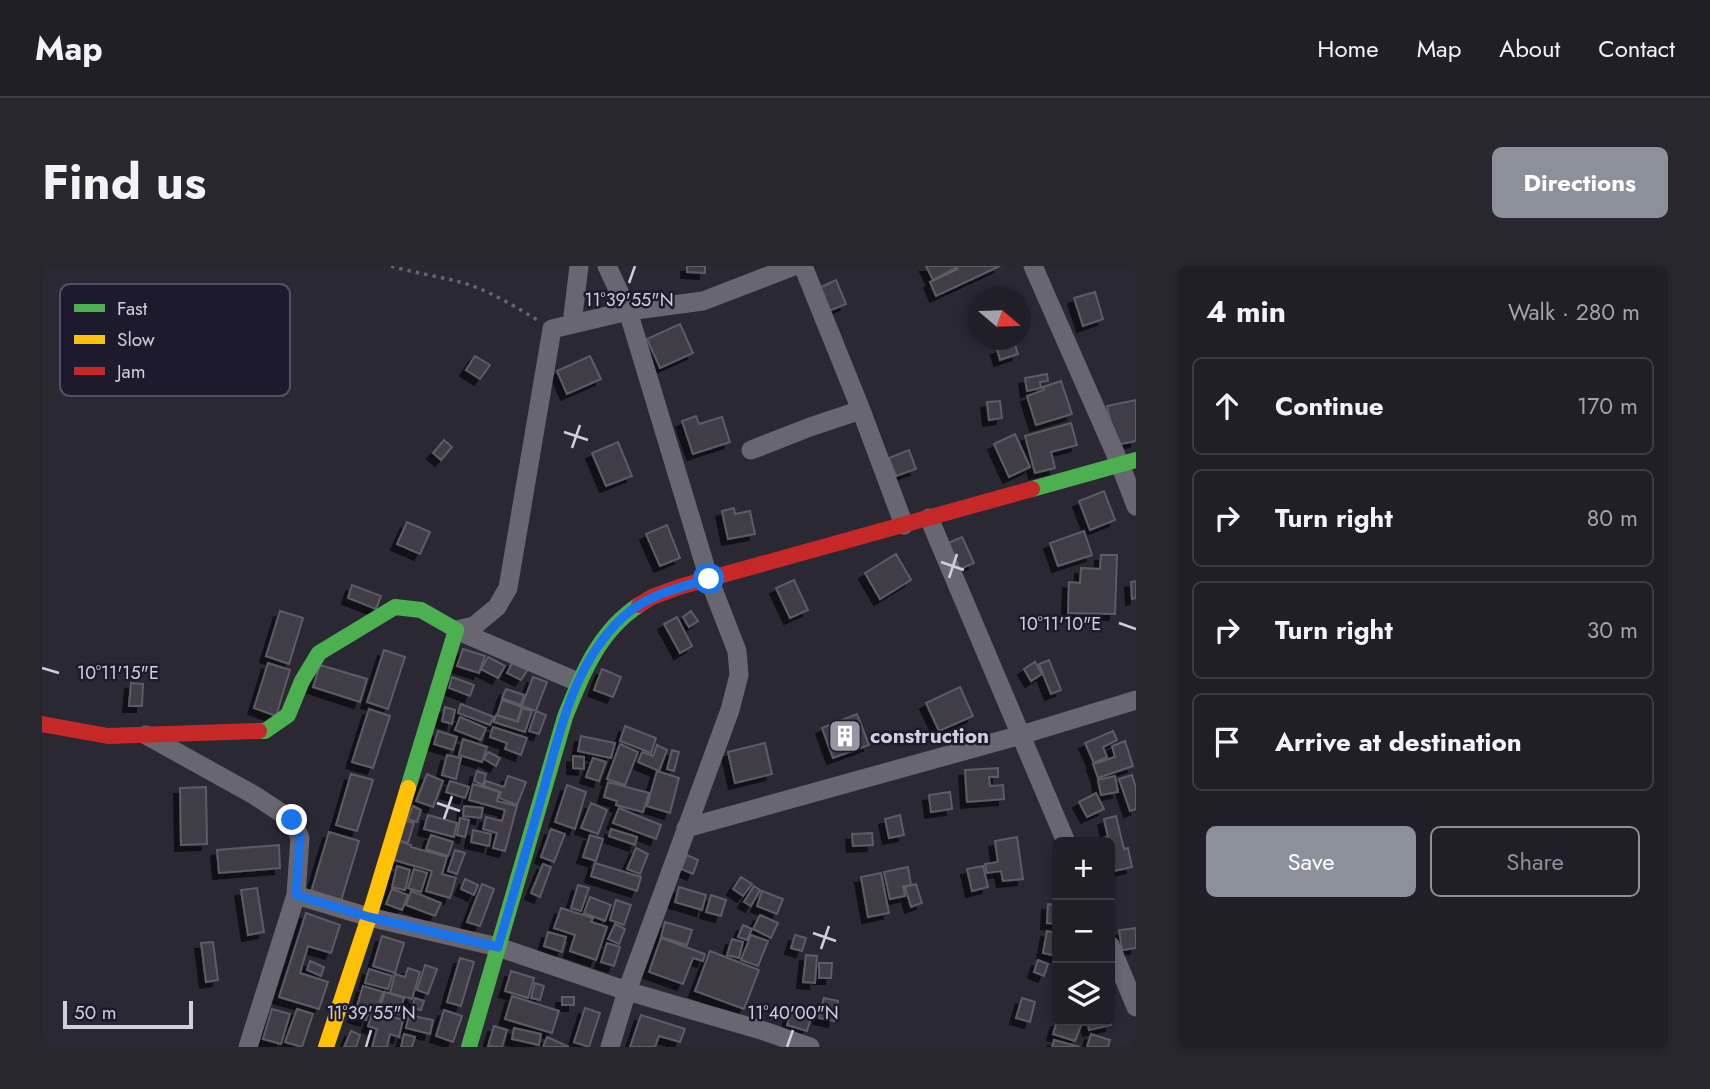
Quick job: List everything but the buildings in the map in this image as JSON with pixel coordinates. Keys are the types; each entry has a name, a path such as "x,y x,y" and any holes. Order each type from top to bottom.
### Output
{"street":[{"path":"572,324 579,266"},
{"path":"607,266 628,311 709,579 737,651 738,676 730,710 627,991 610,1047"},
{"path":"456,630 474,626 497,607 508,587 552,329 628,311 703,301 794,266"},
{"path":"803,266 904,525"},
{"path":"1032,266 1128,462 1136,506"},
{"path":"751,450 861,410"},
{"path":"468,1047 565,717 584,668 600,643 624,616 649,598 679,587 1128,462"},
{"path":"929,518 1064,837"},
{"path":"42,724 108,736 265,731 288,715 302,681 319,653 395,607 421,610 456,630 578,682"},
{"path":"326,1047 369,917 456,630"},
{"path":"686,828 1021,735 1136,700"},
{"path":"146,735 254,795 292,820 300,838 296,895 253,1045"},
{"path":"296,895 369,917 498,947 761,1039 810,1047"},
{"path":"1115,957 1136,1007"}],"path":[{"path":"391,266 461,282 492,294 552,329"}],"traffic: fast":[{"path":"1032,489 1136,460"},
{"path":"469,1047 565,717 585,670 602,641 613,627 639,605"},
{"path":"259,731 265,731 288,715 302,681 319,653 395,607 421,610 456,630 408,788"}],"traffic: slow":[{"path":"326,1047 408,788"}],"traffic: jam":[{"path":"639,605 679,587 1032,489"},
{"path":"42,724 108,736 259,731"}],"place":[{"name":"construction","path":"845,736"}],"route":[{"path":"292,820 300,838 296,895 369,917 498,947 565,717 584,668 600,643 624,616 649,598 709,579"}]}
